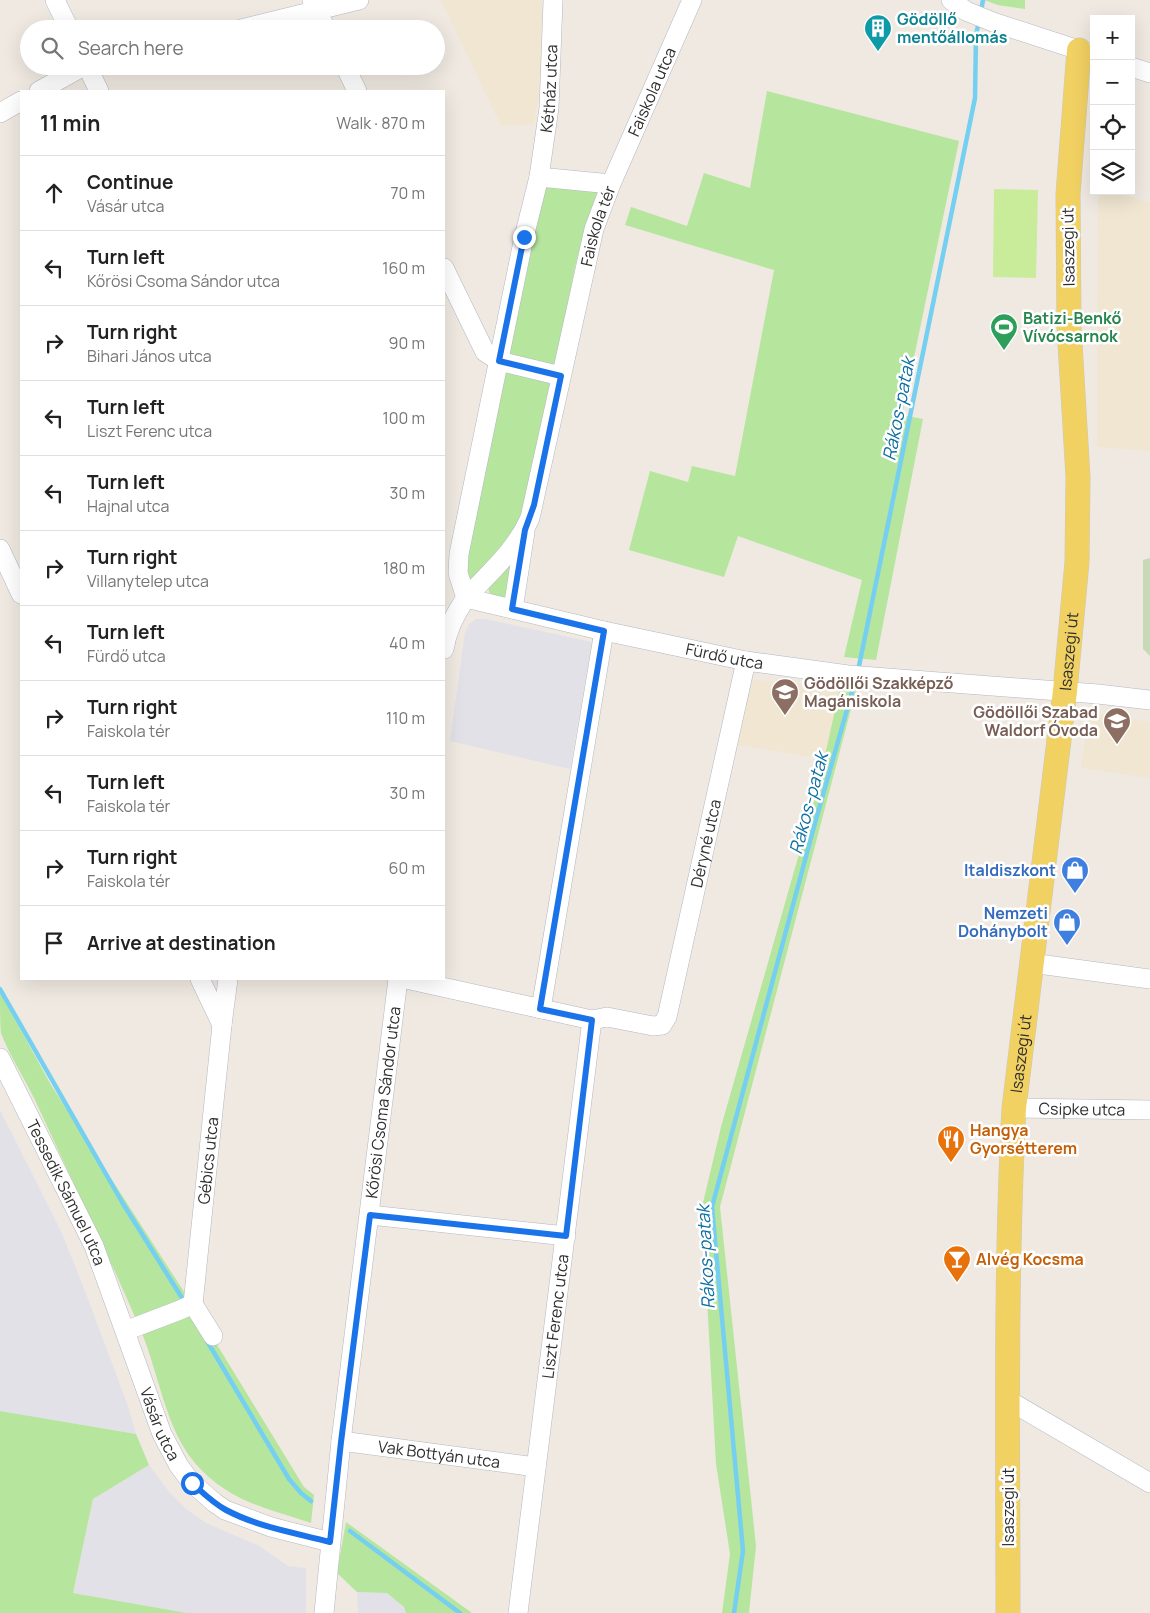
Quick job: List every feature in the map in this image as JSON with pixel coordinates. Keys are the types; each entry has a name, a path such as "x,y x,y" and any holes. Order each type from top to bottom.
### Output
{"main road":[{"name":"Isaszegi út","path":"1008,1613 1008,1400 1011,1175 1014,1108 1065,691 1078,545 1078,477 1069,327 1068,194 1086,53"}],"street":[{"path":"55,0 65,20"},
{"path":"268,20 314,5 359,0"},
{"name":"Faiskola utca","path":"611,184 692,0"},
{"path":"951,0 971,13 1086,53"},
{"name":"Kétház utca","path":"540,177 549,108 553,1"},
{"path":"314,5 322,20"},
{"path":"1135,68 1150,73"},
{"path":"41,90 69,75"},
{"path":"91,75 98,90"},
{"path":"349,75 356,90"},
{"path":"0,113 20,102"},
{"path":"466,598 458,574 459,554 524,237 540,177"},
{"name":"Faiskola tér","path":"512,609 525,530 534,505 588,250 611,184 540,177"},
{"path":"445,270 485,352 499,361 561,376"},
{"name":"Faiskola tér","path":"466,598 512,548 525,530"},
{"path":"0,549 20,592"},
{"path":"466,598 512,609"},
{"path":"445,645 450,624 466,598"},
{"name":"Fürdő utca","path":"512,609 604,631 746,661 848,675 1065,691 1150,700"},
{"path":"540,1009 604,631"},
{"name":"Déryné utca","path":"592,1020 608,1018 653,1026 662,1025 667,1017 746,661"},
{"path":"1031,963 1150,979"},
{"path":"200,980 222,1025"},
{"name":"Gébics utca","path":"193,1304 228,980"},
{"name":"Kőrösi Csoma Sándor utca","path":"324,1613 341,1442 398,980"},
{"path":"410,980 592,1020"},
{"name":"Liszt Ferenc utca","path":"518,1613 592,1020"},
{"name":"Tessedik Sámuel utca","path":"0,1058 94,1246 125,1330"},
{"name":"Csipke utca","path":"1014,1108 1150,1110"},
{"path":"370,1215 566,1236"},
{"path":"125,1330 193,1304 213,1336"},
{"name":"Vásár utca","path":"125,1330 162,1434 192,1483 215,1503 239,1516 271,1527 330,1542"},
{"path":"1008,1400 1150,1483"},
{"name":"Vak Bottyán utca","path":"341,1442 536,1468"}],"shaded area":[{"path":"441,0 542,0 541,80 534,124 501,126"},
{"path":"1098,195 1127,195 1150,203 1150,451 1097,447"},
{"path":"476,619 485,619 592,642 570,769 450,741 465,632 469,624"},
{"name":"Gödöllői Szakképző Magániskola","path":"745,679 840,688 824,759 731,744"},
{"name":"Gödöllői Szabad Waldorf Óvoda","path":"1089,713 1150,722 1150,778 1081,768"},
{"path":"0,1110 61,1231 128,1406 136,1434 0,1411"},
{"path":"149,1465 170,1493 186,1509 206,1523 259,1546 288,1566 306,1568 306,1613 187,1613 73,1593 93,1499"},
{"path":"357,1592 387,1593 404,1607 406,1613 358,1613"}],"green space":[{"path":"984,0 1025,0 1025,9 998,5"},
{"path":"767,91 959,141 902,415 923,419 876,660 844,657 862,580 738,536 724,577 629,550 650,471 688,482 692,466 735,476 774,270 625,225 631,207 687,226 704,173 750,188"},
{"path":"544,186 597,190 598,195 583,236 575,267 556,363 551,366 508,355"},
{"path":"994,189 1038,190 1036,278 993,277"},
{"path":"502,370 549,382 550,385 516,531 467,584 461,570"},
{"path":"1150,558 1150,656 1143,649 1143,560"},
{"path":"511,559 507,597 494,597 489,592 488,586"},
{"path":"840,688 856,690 720,1207 756,1546 749,1613 722,1613 730,1554 716,1464 702,1207 721,1127 817,791"},
{"path":"0,992 51,1085 197,1312 304,1487 314,1495 311,1523 248,1502 234,1495 208,1476 195,1463 176,1434 141,1331 35,1100 4,1041 1,1033"},
{"path":"0,1411 136,1434 149,1465 93,1499 73,1593 187,1613 0,1613"},
{"path":"346,1522 472,1613 406,1613 404,1607 387,1593 357,1592 337,1573"}],"waterway":[{"name":"Rákos-patak","path":"981,11 983,0"},
{"name":"Rákos-patak","path":"858,671 975,98 976,35 979,21"},
{"name":"Rákos-patak","path":"734,1613 743,1551 712,1207 855,681"},
{"path":"0,989 122,1202 182,1298"},
{"path":"207,1341 289,1479 311,1501"},
{"path":"350,1531 460,1613"}],"place":[{"name":"Gödöllő mentőállomás","path":"878,52"},
{"name":"Batizi-Benkő Vívócsarnok","path":"1004,351"},
{"name":"Gödöllői Szakképző Magániskola","path":"785,716"},
{"name":"Gödöllői Szabad Waldorf Óvoda","path":"1117,745"},
{"name":"Italdiszkont","path":"1075,894"},
{"name":"Nemzeti Dohánybolt","path":"1067,946"},
{"name":"Hangya Gyorsétterem","path":"951,1163"},
{"name":"Alvég Kocsma","path":"957,1283"}],"route":[{"path":"192,1483 215,1503 239,1516 271,1527 330,1542 370,1215 566,1236 592,1020 540,1009 604,631 512,609 525,530 534,505 561,376 499,361 524,237"}]}
